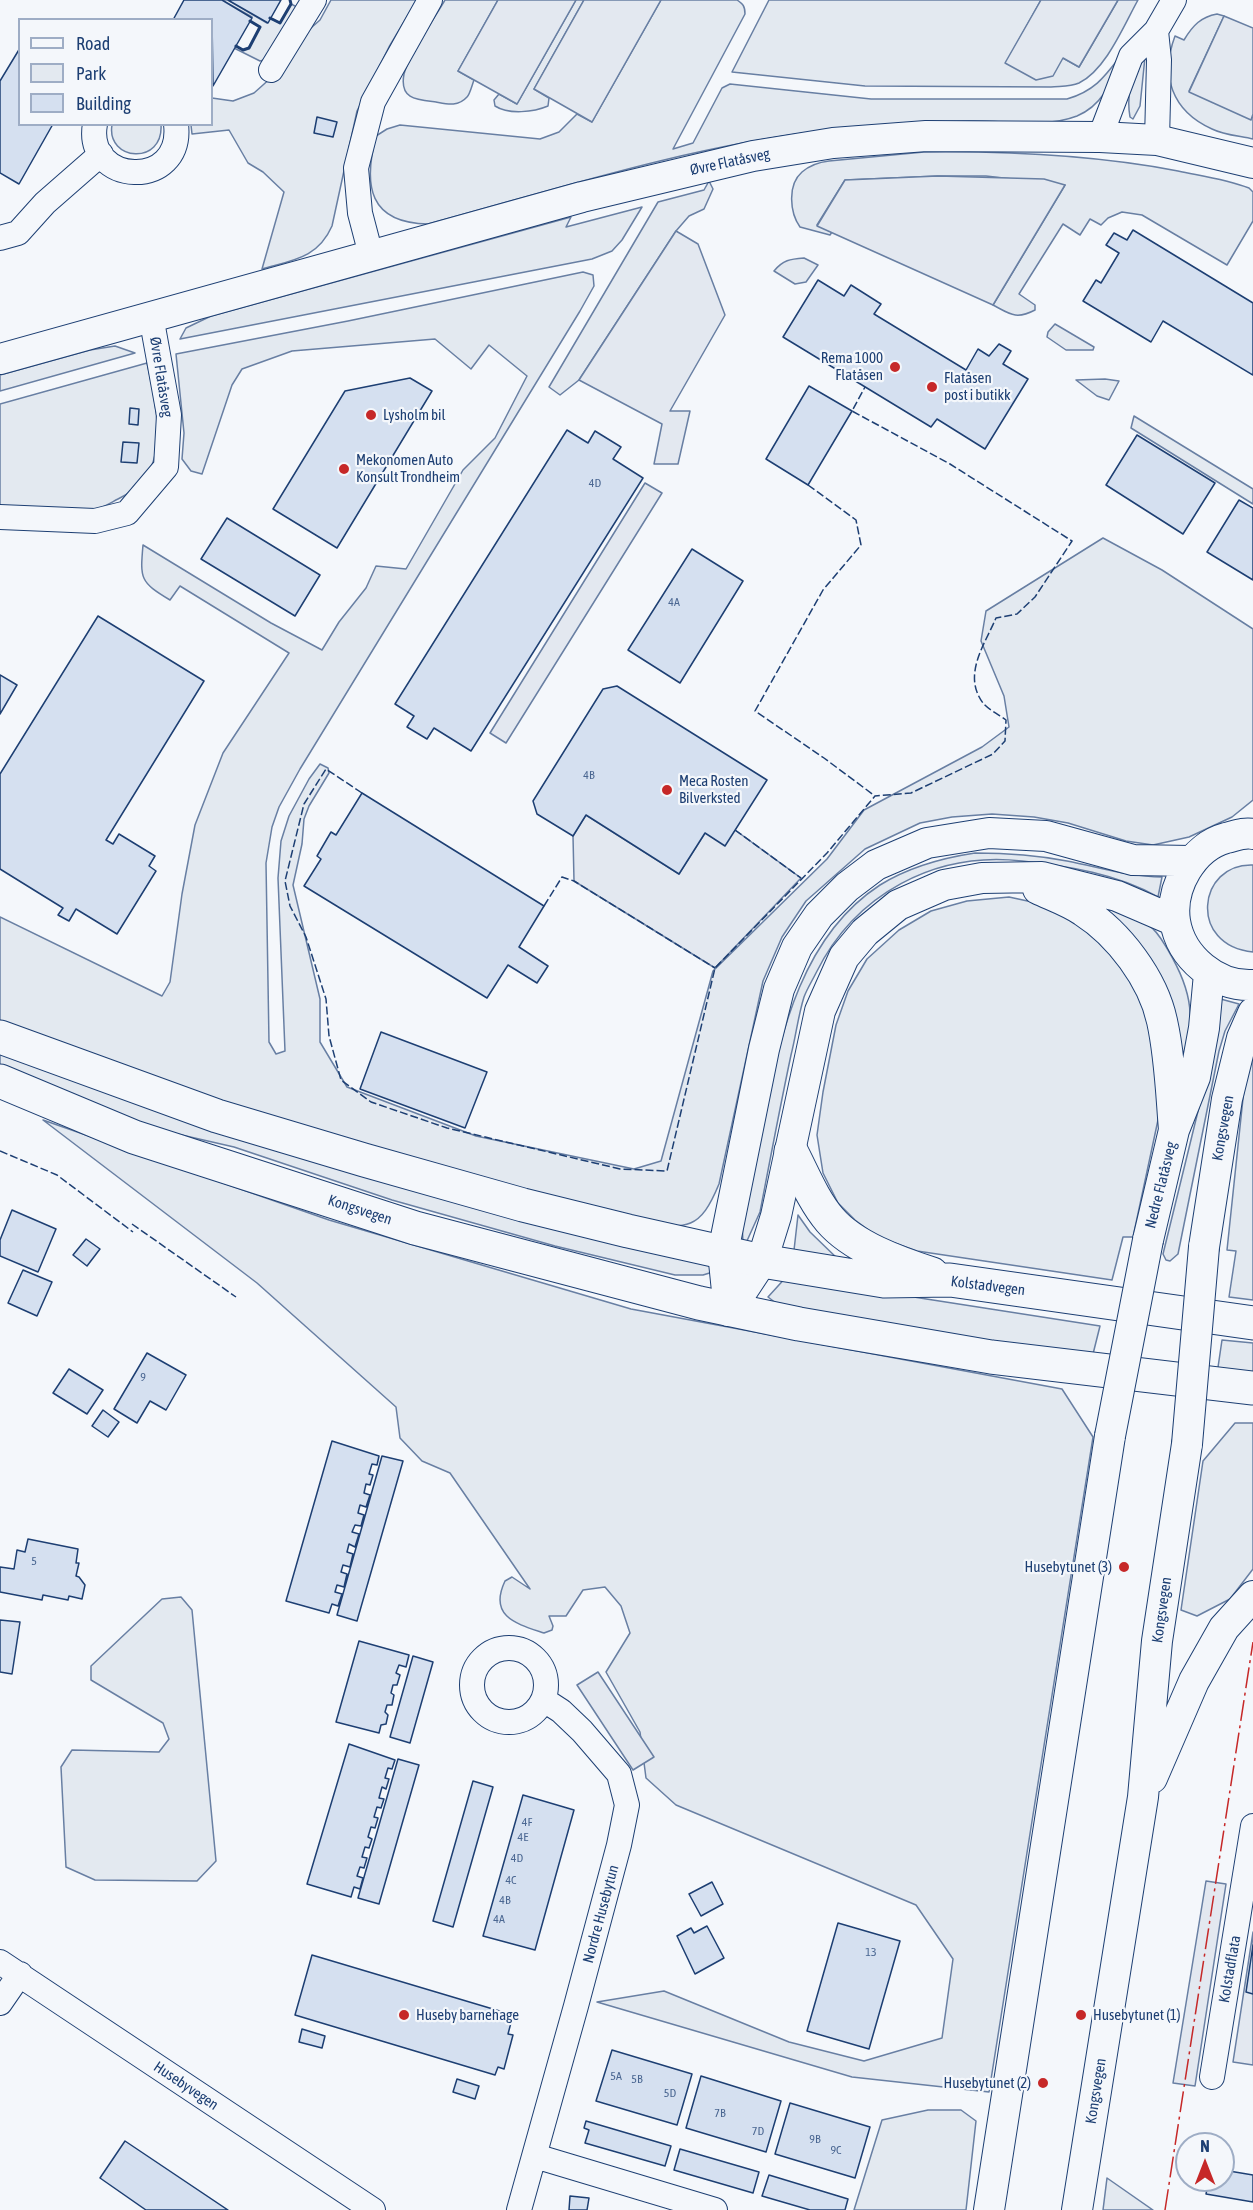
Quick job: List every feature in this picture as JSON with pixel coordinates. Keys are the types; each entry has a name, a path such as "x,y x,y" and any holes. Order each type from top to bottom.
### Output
{"main road":[{"path":"0,1037 217,1116 313,1145 523,1205 723,1252"},
{"name":"Kongsvegen","path":"0,1081 134,1137 415,1228 616,1283 729,1311"},
{"path":"791,1151 813,1195 829,1219 844,1234 898,1262 950,1281"},
{"name":"Kolstadvegen","path":"723,1252 762,1261 884,1281 950,1281 1253,1323"},
{"path":"729,1311 991,1357 1253,1388"}],"street":[{"path":"271,70 314,0"},
{"path":"371,255 360,213 356,168 373,102 430,0"},
{"path":"1100,137 1131,56 1156,31 1174,0"},
{"path":"1156,31 1159,60 1157,140"},
{"path":"95,126 95,142 100,154 122,171 135,173 149,171 161,165 170,155 175,144 176,126"},
{"name":"Øvre Flatåsveg","path":"0,359 582,197 753,156 833,143 926,136 1100,137 1157,140 1253,163"},
{"path":"0,238 18,233 45,203 100,154"},
{"name":"Øvre Flatåsveg","path":"0,517 95,521 127,513 166,467 169,415 151,316"},
{"path":"1251,831 1216,841 1191,861 1177,889 1175,921 1186,951 1209,974 1239,986 1253,985"},
{"path":"729,1311 723,1252 764,1048 779,988 797,947 819,915 847,887 876,865 927,843 988,833 1046,836 1133,860 1191,861"},
{"path":"729,1311 762,1261 776,1216 820,1011 844,957 865,932 898,905 944,885 982,878 1042,877 1117,896 1175,921"},
{"path":"1016,879 1083,911 1115,938 1142,971 1162,1018 1169,1060 1174,1130"},
{"path":"1174,1130 1195,1077 1204,1028 1209,974"},
{"name":"Kongsvegen","path":"1077,2210 1143,1797 1157,1641 1187,1444 1204,1247 1227,1099 1242,1038 1253,1013"},
{"name":"Nedre Flatåsveg","path":"989,2210 1110,1436 1148,1240 1174,1130"},
{"path":"1143,1797 1194,1681 1224,1628 1253,1596"},
{"name":"Nordre Husebytun","path":"519,2210 579,1997 627,1805 619,1774 582,1731 561,1711 544,1700"},
{"name":"Kolstadflata","path":"1212,2077 1253,1826"},
{"path":"0,2003 10,1968"},
{"name":"Husebyvegen","path":"10,1968 373,2210"},
{"path":"535,2156 715,2210"}],"green space":[{"path":"222,0 228,0 267,23 270,18 280,23 291,4 301,9 268,59 260,61 234,48 236,46 243,50 249,48 260,27 250,21 252,17"},
{"path":"331,0 417,0 389,47 357,111 332,226 326,237 320,245 303,256 262,269 284,192 263,172 248,163 229,130 192,134 191,126 213,126 213,98 233,101 254,93 282,68 303,35 320,20"},
{"path":"445,0 498,0 458,71 474,80 469,94 464,100 452,104 411,97 404,89 403,83 406,67"},
{"path":"576,0 584,0 534,89 549,98 548,106 522,112 507,111 495,106 494,100 499,94 517,104"},
{"path":"661,0 737,0 745,11 673,149 693,143 722,88 730,84 871,99 1067,99 1094,86 1126,49 1102,96 1087,111 1064,120 1037,123 969,121 894,124 770,138 622,170 428,224 408,222 393,217 382,209 371,186 370,171 376,136 400,125 540,139 559,132 577,114 592,122"},
{"path":"769,0 1041,0 1006,63 1063,58 1079,67 1118,0 1138,0 1106,58 1089,77 1069,86 1051,87 865,86 732,72"},
{"path":"1217,14 1224,16 1189,91 1251,119 1253,114 1253,139 1222,133 1198,121 1187,112 1173,91 1169,65 1175,36 1184,40 1198,22"},
{"path":"1141,56 1145,57 1140,106 1133,119 1130,117 1129,93"},
{"path":"112,126 161,126 160,138 154,147 145,152 135,154 126,152 118,146 113,137"},
{"path":"924,152 1020,153 1083,158 1115,161 1214,178 1249,188 1253,192 1253,221 1227,265 1142,215 1122,212 1108,218 1101,225 1090,219 1080,235 1063,224 1019,294 1035,305 1035,310 1023,315 1009,313 993,305 1065,185 986,176 845,180 817,225 832,232 830,235 800,227 792,207 792,191 797,178 808,168 829,161"},
{"path":"709,181 713,189 704,209 689,216 676,231 579,380 560,395 549,387 658,202 704,190"},
{"path":"642,207 622,240 612,251 592,259 180,339 186,328 211,316 571,217 566,227"},
{"path":"804,258 818,265 806,282 795,284 774,271 787,261"},
{"path":"583,272 593,275 594,286 580,311 279,807 272,827 266,863 269,1042 276,1054 285,1051 278,878 281,841 289,816 320,764 328,768 329,773 309,806 304,819 302,844 293,885 320,999 320,1042 347,1087 476,1136 634,1169 661,1161 713,971 827,859 864,810 982,747 1009,727 1004,696 981,641 986,611 1103,538 1162,570 1253,629 1253,800 1232,817 1189,837 1153,845 1126,841 1068,823 1034,817 992,814 952,817 920,823 865,849 806,901 782,937 763,981 719,1184 712,1199 698,1218 681,1225 641,1223 195,1096 18,1031 0,1020 0,917 162,996 170,982 182,894 195,825 223,753 289,653 180,586 170,600 153,589 147,584 142,573 143,545 271,623 322,650 339,622 366,588 376,566 406,569 463,470 495,438 527,376 489,345 471,369 435,339 292,351 242,369 232,385 202,474 191,471 182,459 184,433 176,354"},
{"path":"1055,324 1094,347 1093,350 1066,350 1047,337"},
{"path":"115,346 135,353 0,391 0,375 90,350"},
{"path":"147,363 156,409 157,442 149,471 139,486 105,506 85,511 0,509 0,404"},
{"path":"1076,380 1119,381 1109,400 1097,396"},
{"path":"1134,416 1253,489 1253,504 1131,428"},
{"path":"975,853 1044,857 1126,874 1162,877 1158,897 1126,882 1092,872 1022,861 990,860 959,863 929,871 875,900 852,921 832,945 804,997 760,1212 746,1243 743,1243 742,1222 778,1051 800,987 814,958 832,930 854,906 880,885 926,864"},
{"path":"1253,865 1253,952 1232,946 1218,936 1210,921 1208,906 1211,890 1220,877 1234,868"},
{"path":"1009,897 1046,905 1099,938 1148,1005 1160,1082 1158,1120 1133,1237 1123,1237 1112,1280 917,1251 878,1237 855,1220 838,1203 823,1173 817,1135 836,1025 848,991 867,959 899,930 931,911 967,901"},
{"path":"1085,897 1148,925 1157,933 1168,950 1184,982 1190,1010 1184,1074"},
{"path":"1217,998 1239,1004 1225,1031 1219,1051 1178,1254 1170,1261 1166,1260 1163,1254 1213,1050"},
{"path":"0,1047 720,1259 716,1271 703,1275 675,1275 555,1246 392,1200 234,1147 116,1120 0,1075"},
{"path":"1253,1053 1253,1300 1229,1297 1236,1251 1227,1250 1244,1089"},
{"path":"43,1120 329,1220 631,1309 1062,1389 1093,1437 989,2092 852,2077 597,2002 664,1991 789,2042 864,2061 942,2038 953,1959 916,1905 676,1805 646,1778 640,1732 606,1672 630,1633 621,1606 605,1587 583,1590 566,1616 549,1616 553,1626 552,1630 544,1633 508,1617 500,1603 505,1581 512,1577 530,1589 450,1473 422,1461 400,1438 396,1407 257,1283"},
{"path":"798,1215 810,1232 841,1262 793,1259"},
{"path":"788,1275 1100,1326 1091,1362 785,1310 768,1297"},
{"path":"1222,1340 1253,1343 1253,1377 1217,1374"},
{"path":"1235,1423 1253,1423 1253,1569 1230,1599 1197,1616 1181,1610 1203,1461"},
{"path":"181,1597 192,1610 216,1861 197,1881 95,1880 66,1867 61,1767 72,1750 159,1752 169,1739 163,1723 91,1680 91,1666 162,1599"},
{"path":"928,2110 961,2110 976,2121 966,2210 854,2210 882,2120"},
{"path":"1107,2178 1153,2210 1103,2210"}],"shaded area":[{"path":"498,0 576,0 517,104 458,71"},
{"path":"584,0 661,0 592,122 534,89"},
{"path":"1041,0 1118,0 1079,67 1063,58 1053,76 1036,80 1005,63"},
{"path":"1224,16 1253,28 1253,114 1251,120 1189,92"},
{"path":"938,176 1044,179 1065,185 993,305 817,226 845,180"},
{"path":"676,231 698,244 725,315 670,411 690,411 678,464 654,464 662,424 579,380"},
{"path":"645,483 662,493 506,743 490,733"},
{"path":"586,815 679,874 705,833 735,830 801,878 715,968 574,881 573,836"},
{"path":"598,1672 654,1757 633,1770 577,1685"},
{"path":"1206,1881 1226,1884 1195,2086 1173,2083"},
{"path":"1253,1932 1253,2065 1233,2062"}],"building":[{"path":"184,0 222,0 252,18 213,86 213,18 174,18"},
{"path":"228,0 281,0 268,23"},
{"path":"18,51 18,126 52,126 19,184 0,173 0,81"},
{"path":"317,117 337,122 333,137 314,133"},
{"path":"1133,230 1253,303 1253,375 1163,321 1151,342 1083,301 1096,280 1101,283 1119,253 1106,245 1114,233 1127,240"},
{"path":"818,280 844,296 851,285 881,304 874,314 966,370 978,349 989,356 999,344 1011,351 1003,364 1028,379 985,449 937,419 931,427 783,337"},
{"path":"410,378 432,391 337,548 273,509 345,391"},
{"path":"809,386 852,411 808,485 766,459"},
{"path":"130,408 139,409 138,425 129,424"},
{"path":"567,430 588,443 595,431 621,447 613,459 643,478 471,751 434,728 427,739 407,727 414,716 395,704"},
{"path":"1137,435 1215,483 1183,534 1106,485"},
{"path":"123,442 139,443 137,463 121,462"},
{"path":"1239,500 1253,508 1253,580 1207,552"},
{"path":"227,518 320,575 295,616 201,559"},
{"path":"692,549 743,581 680,683 628,650"},
{"path":"98,616 204,681 106,840 113,844 119,834 155,856 149,866 156,871 117,934 76,909 69,921 58,915 63,908 0,869 0,774"},
{"path":"0,675 17,685 0,714"},
{"path":"617,686 767,780 725,846 705,833 679,874 586,815 573,836 537,814 533,801 603,689"},
{"path":"362,793 544,906 519,947 548,966 537,983 508,965 487,998 304,886 321,859 317,856 331,832 336,835"},
{"path":"381,1032 487,1072 465,1128 360,1089"},
{"path":"12,1210 56,1229 38,1272 0,1256 0,1240"},
{"path":"86,1239 100,1249 87,1266 73,1255"},
{"path":"23,1270 52,1282 37,1316 8,1303"},
{"path":"147,1353 186,1375 166,1410 150,1401 137,1423 114,1409"},
{"path":"69,1369 103,1390 87,1414 53,1393"},
{"path":"103,1410 119,1422 108,1437 92,1426"},
{"path":"332,1441 379,1456 377,1465 372,1464 369,1474 373,1475 370,1485 366,1484 364,1493 370,1495 366,1507 360,1505 358,1513 364,1515 361,1526 355,1525 352,1532 359,1534 355,1547 349,1544 347,1552 353,1554 350,1567 343,1565 341,1572 347,1574 344,1587 337,1585 335,1592 342,1594 338,1606 332,1604 329,1613 286,1601"},
{"path":"382,1456 403,1461 357,1621 337,1615"},
{"path":"28,1539 78,1549 76,1563 79,1563 76,1576 85,1585 82,1599 69,1596 68,1600 43,1595 42,1600 0,1592 0,1567 14,1569 17,1550 25,1552"},
{"path":"0,1620 20,1622 12,1674 0,1672"},
{"path":"359,1641 409,1655 406,1667 399,1665 396,1673 400,1675 391,1693 394,1695 392,1705 387,1705 386,1724 381,1725 379,1733 336,1722"},
{"path":"413,1656 433,1662 410,1743 390,1737"},
{"path":"349,1744 395,1760 392,1769 388,1768 385,1778 389,1779 386,1789 382,1787 379,1798 384,1799 381,1808 377,1807 374,1817 378,1818 375,1828 371,1827 368,1837 372,1839 369,1848 365,1847 362,1857 367,1858 364,1868 360,1867 357,1876 363,1878 360,1889 354,1887 351,1897 307,1884"},
{"path":"398,1759 419,1765 379,1904 358,1898"},
{"path":"473,1781 493,1787 453,1927 433,1921"},
{"path":"523,1795 574,1810 535,1950 483,1936"},
{"path":"712,1882 723,1904 701,1916 689,1894"},
{"path":"838,1923 900,1941 869,2049 807,2031"},
{"path":"707,1926 724,1958 695,1974 677,1936 691,1928 694,1933"},
{"path":"1253,1945 1253,1994 1246,1992"},
{"path":"312,1955 513,2015 508,2034 513,2035 504,2069 498,2067 495,2075 295,2015"},
{"path":"302,2029 325,2036 322,2048 299,2042"},
{"path":"612,2050 692,2074 677,2125 596,2101"},
{"path":"701,2076 781,2101 766,2152 686,2128"},
{"path":"457,2079 479,2086 475,2099 453,2092"},
{"path":"790,2103 870,2127 855,2178 775,2154"},
{"path":"586,2121 671,2146 665,2166 585,2143 589,2130 584,2128"},
{"path":"125,2141 228,2210 146,2210 100,2178"},
{"path":"680,2149 759,2172 753,2193 674,2170"},
{"path":"1235,2172 1253,2175 1253,2202 1206,2194 1206,2192 1235,2192"},
{"path":"769,2175 848,2199 845,2210 810,2210 762,2196"},
{"path":"570,2196 589,2198 587,2210 569,2210"}],"fence":[{"path":"362,793 326,769 304,804 285,881 290,906 306,937 326,999 329,1036 341,1080 371,1102 447,1128 620,1169 667,1171 715,968 827,853 875,796 911,793 993,754 1005,741 1006,720 985,705 977,692 975,671 978,660 996,618 1017,614 1035,597 1072,541 950,464 852,411 865,387"},
{"path":"808,485 856,520 861,545 823,590 755,711 875,796"},
{"path":"735,830 801,878"},
{"path":"544,906 562,877 574,881 715,968"},
{"path":"0,1151 57,1175 133,1232"},
{"path":"132,1224 236,1297"}],"wall":[{"path":"270,18 280,23 291,4 290,0"},
{"path":"236,46 243,50 249,48 260,27 250,21"}],"power":[{"path":"1165,2210 1253,1642"}],"place":[{"name":"Rema 1000 Flatåsen","path":"895,367"},
{"name":"Flatåsen post i butikk","path":"932,387"},
{"name":"Lysholm bil","path":"371,415"},
{"name":"Mekonomen Auto Konsult Trondheim","path":"344,469"},
{"name":"Meca Rosten Bilverksted","path":"667,790"},
{"name":"Husebytunet (3)","path":"1124,1567"},
{"name":"Huseby barnehage","path":"404,2015"},
{"name":"Husebytunet (1)","path":"1081,2015"},
{"name":"Husebytunet (2)","path":"1043,2083"}]}
